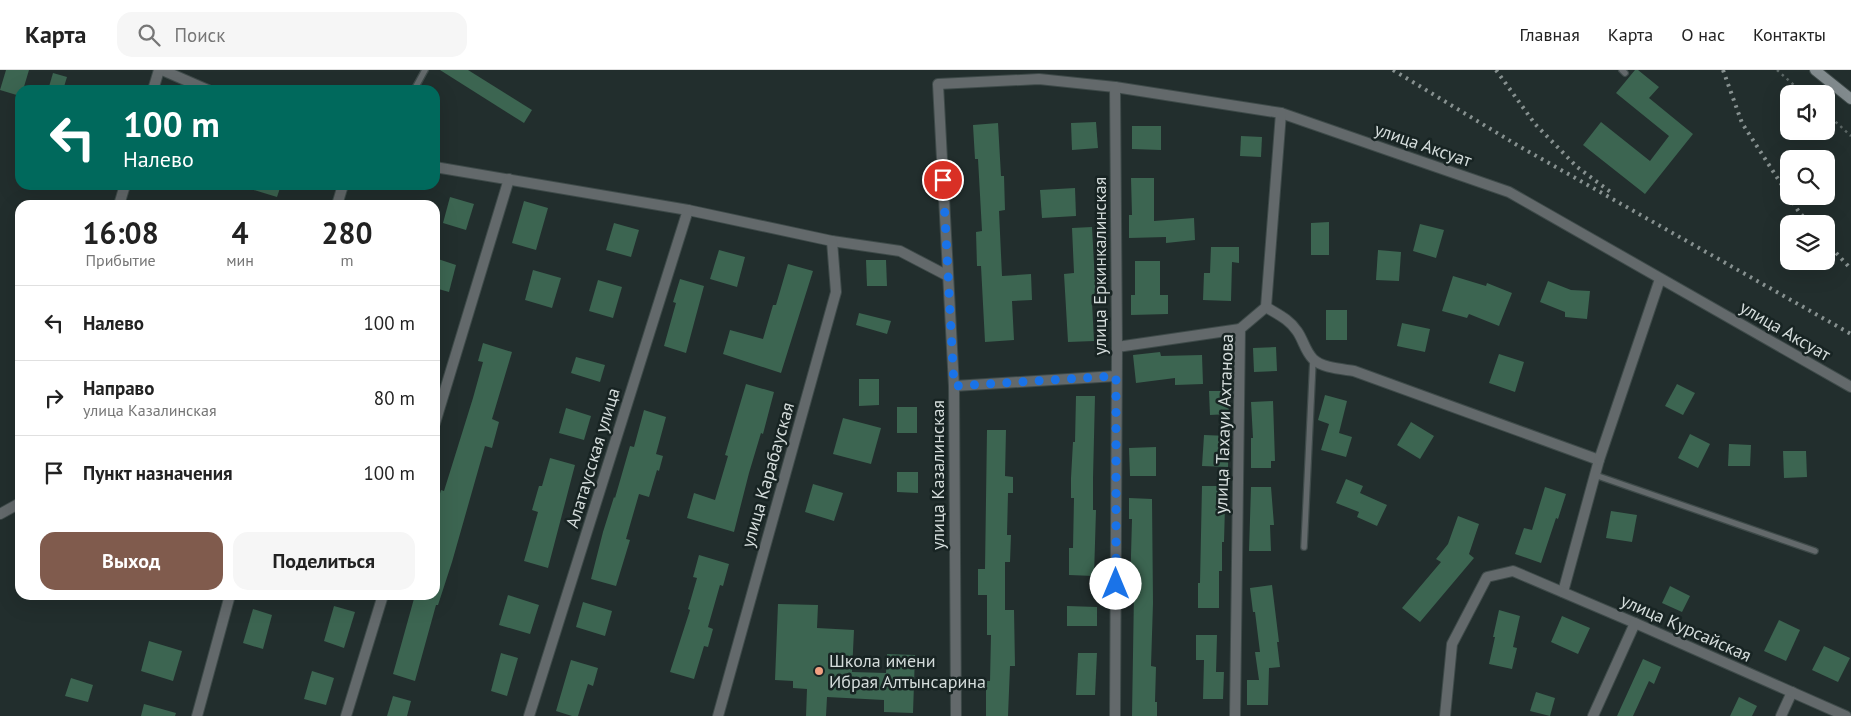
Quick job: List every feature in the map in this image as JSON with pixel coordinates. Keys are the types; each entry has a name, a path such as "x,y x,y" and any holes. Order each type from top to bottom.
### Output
{"main road":[{"path":"1815,70 1851,99"}],"street":[{"path":"155,85 160,70 196,85"},
{"name":"улица Аксуат","path":"938,84 1039,79 1115,86 1281,113 1509,192 1851,387"},
{"name":"улица Казалинская","path":"938,84 954,386 956,716"},
{"name":"улица Еркинкалинская","path":"1115,86 1117,347 1115,716"},
{"path":"1281,113 1266,307 1284,317 1291,324 1313,360 1331,367 1354,371 1599,460"},
{"path":"440,168 688,210 832,241 900,251 948,276"},
{"path":"440,406 509,179"},
{"name":"Алатаусская улица","path":"529,716 688,210"},
{"name":"улица Карабауская","path":"718,716 836,292 832,241"},
{"path":"1562,592 1599,460 1660,279"},
{"name":"улица Тахауи Ахтанова","path":"1235,716 1240,328 1266,307"},
{"path":"1117,347 1240,328"},
{"path":"954,386 1116,376"},
{"path":"0,514 15,506"},
{"name":"улица Курсайская","path":"1446,716 1452,644 1487,577 1512,571 1846,716"},
{"path":"196,716 229,600"},
{"path":"346,716 381,600"},
{"path":"1593,716 1634,623"},
{"path":"1781,716 1792,692"}],"lane":[{"path":"417,85 425,70"},
{"path":"1304,547 1313,360"},
{"path":"1595,475 1815,551"}],"path":[{"path":"1777,70 1794,85"},
{"path":"1835,121 1851,136"}],"building":[{"path":"6,70 29,70 24,85 15,85 15,94 0,90"},
{"path":"440,70 468,70 532,110 524,123"},
{"path":"1635,70 1638,70 1659,87 1649,98 1693,134 1645,194 1583,145 1601,122 1650,161 1669,136 1616,93"},
{"path":"53,73 67,77 65,85 49,85"},
{"path":"1096,122 1098,148 1072,150 1071,123"},
{"path":"998,123 1001,176 1004,176 1005,210 999,211 1002,276 1031,274 1032,300 1012,301 1014,340 985,342 981,266 977,266 976,232 982,231 978,159 975,159 973,125"},
{"path":"1132,126 1161,126 1161,150 1132,149"},
{"path":"1241,136 1262,137 1261,157 1240,156"},
{"path":"1131,178 1154,178 1154,221 1194,218 1195,240 1166,243 1166,237 1129,238 1129,215 1132,215"},
{"path":"1075,188 1076,216 1042,218 1040,190"},
{"path":"254,190 279,190 277,197"},
{"path":"450,197 474,204 466,230 443,223"},
{"path":"524,201 548,208 536,250 512,243"},
{"path":"1329,222 1329,255 1311,255 1311,223"},
{"path":"614,223 639,230 631,257 606,250"},
{"path":"1420,224 1444,230 1436,258 1413,251"},
{"path":"1092,227 1096,301 1092,302 1094,341 1068,342 1064,274 1074,273 1072,228"},
{"path":"1211,247 1239,247 1239,263 1232,262 1231,301 1203,300 1204,273 1210,273"},
{"path":"719,250 745,257 737,287 710,279"},
{"path":"1378,250 1401,252 1399,281 1376,280"},
{"path":"440,260 456,265 449,292 440,289"},
{"path":"866,260 886,260 887,286 867,286"},
{"path":"1135,261 1160,261 1160,295 1168,295 1168,314 1131,315 1131,295 1135,295"},
{"path":"788,264 813,271 781,373 723,354 730,330 763,339 773,305 776,305"},
{"path":"533,270 561,278 552,308 525,300"},
{"path":"1453,276 1486,286 1487,283 1512,293 1499,326 1469,314 1467,318 1442,311"},
{"path":"680,279 704,286 686,353 664,346 676,303 673,302"},
{"path":"598,280 622,287 613,318 589,311"},
{"path":"1548,281 1571,290 1590,291 1587,319 1565,317 1565,312 1540,302"},
{"path":"1326,310 1347,310 1347,340 1326,340"},
{"path":"859,313 891,321 887,334 856,325"},
{"path":"1402,323 1430,329 1425,352 1397,346"},
{"path":"483,343 512,352 492,419 499,422 492,448 485,446 440,599 440,494 441,490 444,491 473,398 483,362 478,361"},
{"path":"1276,347 1277,371 1254,372 1253,348"},
{"path":"1160,352 1161,356 1202,355 1203,384 1175,385 1175,378 1136,383 1133,355"},
{"path":"1499,354 1524,362 1515,392 1489,383"},
{"path":"576,357 605,365 600,382 571,373"},
{"path":"859,379 879,379 879,405 859,406"},
{"path":"746,384 774,392 763,434 761,433 749,473 734,532 687,518 694,493 715,500 728,456 725,455"},
{"path":"1677,384 1695,393 1683,415 1665,406"},
{"path":"1209,391 1228,391 1229,414 1210,415"},
{"path":"1325,395 1347,401 1339,433 1352,437 1346,457 1321,450 1329,424 1318,420"},
{"path":"1076,396 1095,396 1093,510 1096,510 1094,576 1069,575 1069,548 1073,548 1074,498 1071,498 1071,478 1073,442 1075,442"},
{"path":"1273,401 1275,461 1271,461 1271,468 1251,468 1251,438 1253,438 1251,402"},
{"path":"897,407 917,407 917,433 897,433"},
{"path":"566,408 591,416 584,440 559,433"},
{"path":"644,410 666,417 656,454 663,456 649,497 639,494 626,539 630,540 616,586 591,579 603,532 630,446 634,447"},
{"path":"843,418 881,428 871,464 833,454"},
{"path":"1411,422 1434,436 1420,459 1397,445"},
{"path":"987,430 1006,430 1005,476 1013,477 1013,493 1008,493 1007,535 1011,535 1010,562 1005,562 1005,610 1014,610 1015,666 1010,666 1008,716 986,716 986,681 990,681 991,635 987,635 987,595 978,595 978,569 985,569"},
{"path":"1690,434 1710,444 1698,468 1678,458"},
{"path":"1204,435 1229,436 1228,467 1202,466"},
{"path":"1729,444 1751,445 1750,466 1728,466"},
{"path":"1156,447 1156,476 1130,476 1129,448"},
{"path":"1783,451 1806,451 1807,477 1784,478"},
{"path":"550,458 575,465 548,568 524,561 538,512 532,510 539,486 542,486"},
{"path":"897,472 918,472 918,493 897,492"},
{"path":"1346,479 1363,486 1360,493 1387,505 1377,526 1357,517 1359,512 1336,503"},
{"path":"813,484 843,493 834,521 805,512"},
{"path":"1202,486 1228,486 1228,506 1225,506 1224,542 1222,542 1222,571 1219,571 1219,608 1198,608"},
{"path":"1251,487 1271,487 1274,525 1270,525 1271,551 1249,551"},
{"path":"1545,487 1566,494 1541,563 1515,554 1524,528 1532,530"},
{"path":"1129,498 1152,499 1153,603 1151,666 1156,667 1155,702 1157,702 1157,716 1132,716 1134,592 1130,592 1132,519 1129,519"},
{"path":"1611,511 1637,515 1632,542 1606,538"},
{"path":"1458,516 1479,524 1469,554 1474,558 1420,622 1402,608 1441,562 1436,559 1448,544"},
{"path":"699,555 729,564 723,586 720,585 708,627 713,629 708,647 704,646 694,679 670,672 690,610 688,609 697,578 693,577"},
{"path":"1272,585 1280,667 1269,668 1268,705 1247,705 1247,680 1259,680 1255,652 1260,652 1250,588"},
{"path":"1670,586 1690,596 1682,612 1662,603"},
{"path":"508,595 539,605 530,634 499,625"},
{"path":"414,600 440,600 438,605 436,605 415,681 393,674"},
{"path":"583,602 612,611 605,636 576,627"},
{"path":"778,604 818,605 817,628 854,630 852,672 886,673 887,654 915,655 913,713 884,712 884,700 827,697 826,716 806,716 807,689 793,688 793,681 775,680"},
{"path":"334,606 355,612 344,648 324,641"},
{"path":"1067,606 1097,607 1097,626 1067,626"},
{"path":"253,609 272,615 263,649 243,643"},
{"path":"1499,610 1520,616 1513,647 1517,648 1512,669 1489,664"},
{"path":"1562,616 1590,628 1578,654 1551,642"},
{"path":"1779,620 1800,630 1786,661 1764,651"},
{"path":"1196,635 1217,635 1216,672 1224,672 1223,699 1203,699 1204,660 1196,660"},
{"path":"149,641 182,651 173,681 141,671"},
{"path":"1824,646 1850,658 1838,682 1812,670"},
{"path":"501,653 518,658 507,696 491,691"},
{"path":"1078,653 1097,653 1095,695 1076,695"},
{"path":"1643,659 1661,667 1654,684 1649,681 1633,716 1617,716"},
{"path":"571,660 598,668 593,686 588,684 578,716 556,711"},
{"path":"312,671 334,678 326,705 304,699"},
{"path":"71,678 93,685 88,702 65,696"},
{"path":"1536,692 1555,698 1550,716 1530,711"},
{"path":"393,696 411,701 407,716 387,716"},
{"path":"1739,697 1757,706 1752,716 1730,716"},
{"path":"144,704 176,713 175,716 141,716"}],"railway":[{"path":"1393,70 1517,145 1851,334"},
{"path":"1496,70 1535,124 1577,167 1612,193"},
{"path":"1723,70 1742,123 1780,182"},
{"path":"1795,205 1802,215"},
{"path":"1835,252 1851,269"}],"place":[{"name":"Школа имени Ибрая Алтынсарина","path":"819,671"}],"route":[{"path":"943,180 954,386 1116,376 1116,584"}]}
